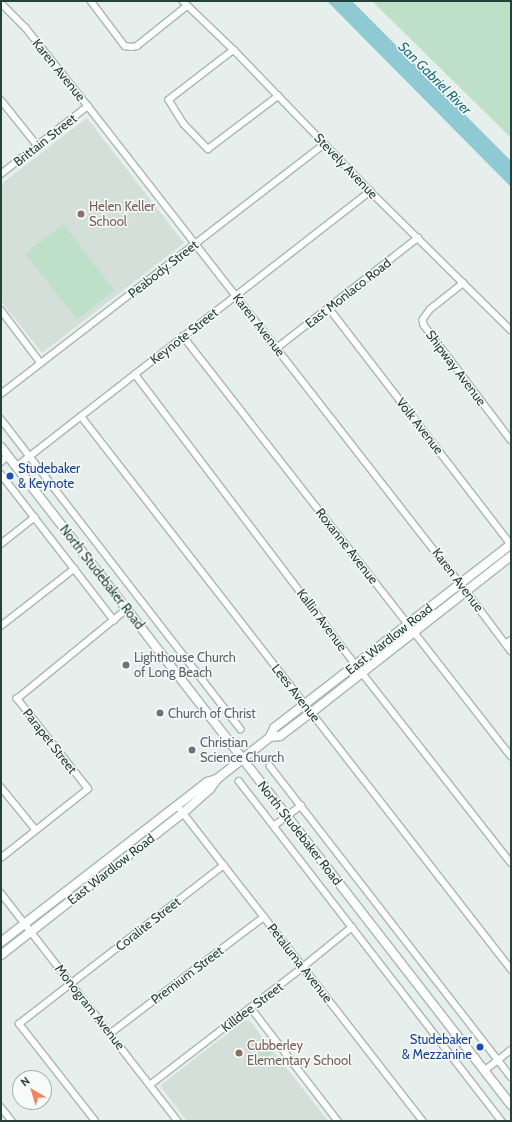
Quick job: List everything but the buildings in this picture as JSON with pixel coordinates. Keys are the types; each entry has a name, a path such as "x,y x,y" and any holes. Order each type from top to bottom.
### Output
{"main road":[{"name":"North Studebaker Road","path":"1,447 511,1105"},
{"name":"East Wardlow Road","path":"1,955 183,813 210,789 217,779 270,737 274,728 511,544"},
{"name":"East Wardlow Road","path":"270,737 280,736 312,712 511,556"},
{"name":"East Wardlow Road","path":"1,942 207,782 217,779"}],"street":[{"path":"91,1 125,46 131,47 137,46 185,3"},
{"name":"Karen Avenue","path":"1,3 26,28 196,243 511,651"},
{"name":"Stevely Avenue","path":"185,3 234,50 370,191 511,330"},
{"path":"234,50 169,100 184,124 208,149 278,96"},
{"path":"1,100 38,146"},
{"name":"Brittain Street","path":"1,174 88,106"},
{"name":"Peabody Street","path":"1,394 324,144"},
{"name":"Keynote Street","path":"16,467 370,191"},
{"name":"East Monlaco Road","path":"278,348 418,238"},
{"name":"Shipway Avenue","path":"464,284 430,310 423,320 424,325 511,440"},
{"name":"Volk Avenue","path":"329,308 511,544"},
{"path":"1,310 41,363"},
{"name":"Roxanne Avenue","path":"183,336 511,756"},
{"name":"Kallin Avenue","path":"135,374 356,665 511,863"},
{"name":"Lees Avenue","path":"81,416 511,969"},
{"name":"North Studebaker Road","path":"1,419 241,729"},
{"path":"1,462 8,456"},
{"name":"North Studebaker Road","path":"1,474 114,620"},
{"path":"1,544 35,517"},
{"path":"1,626 74,568"},
{"name":"Parapet Street","path":"1,858 88,788 17,699 127,609"},
{"path":"506,644 511,640"},
{"name":"North Studebaker Road","path":"270,766 511,1077"},
{"name":"North Studebaker Road","path":"240,781 502,1121"},
{"path":"1,787 36,830"},
{"name":"Petaluma Avenue","path":"177,805 423,1121"},
{"path":"274,826 301,806"},
{"name":"Coralite Street","path":"95,1121 19,1024 224,865"},
{"name":"Monogram Avenue","path":"1,892 178,1121"},
{"name":"Premium Street","path":"111,1033 264,917"},
{"name":"Killdee Street","path":"150,1085 251,1008 352,927"},
{"path":"251,1008 338,1121"},
{"path":"484,1071 511,1050"},
{"path":"1,1106 12,1121"}],"shaded area":[{"name":"Helen Keller School","path":"87,118 184,243 42,353 1,301 1,184"},
{"name":"Cubberley Elementary School","path":"245,1020 250,1021 328,1121 187,1121 161,1087 162,1084"}],"green space":[{"path":"372,1 511,1 511,138 432,60"},
{"path":"63,224 115,290 77,320 25,254"},
{"path":"267,1046 272,1053 261,1062 256,1054"}],"water":[{"name":"San Gabriel River","path":"327,1 352,1 511,161 511,187"}],"place":[{"name":"Helen Keller School","path":"81,214"},
{"name":"Studebaker & Keynote","path":"10,476"},
{"name":"Lighthouse Church of Long Beach","path":"126,665"},
{"name":"Church of Christ","path":"160,713"},
{"name":"Christian Science Church","path":"192,750"},
{"name":"Studebaker & Mezzanine","path":"480,1047"},
{"name":"Cubberley Elementary School","path":"239,1053"}]}
